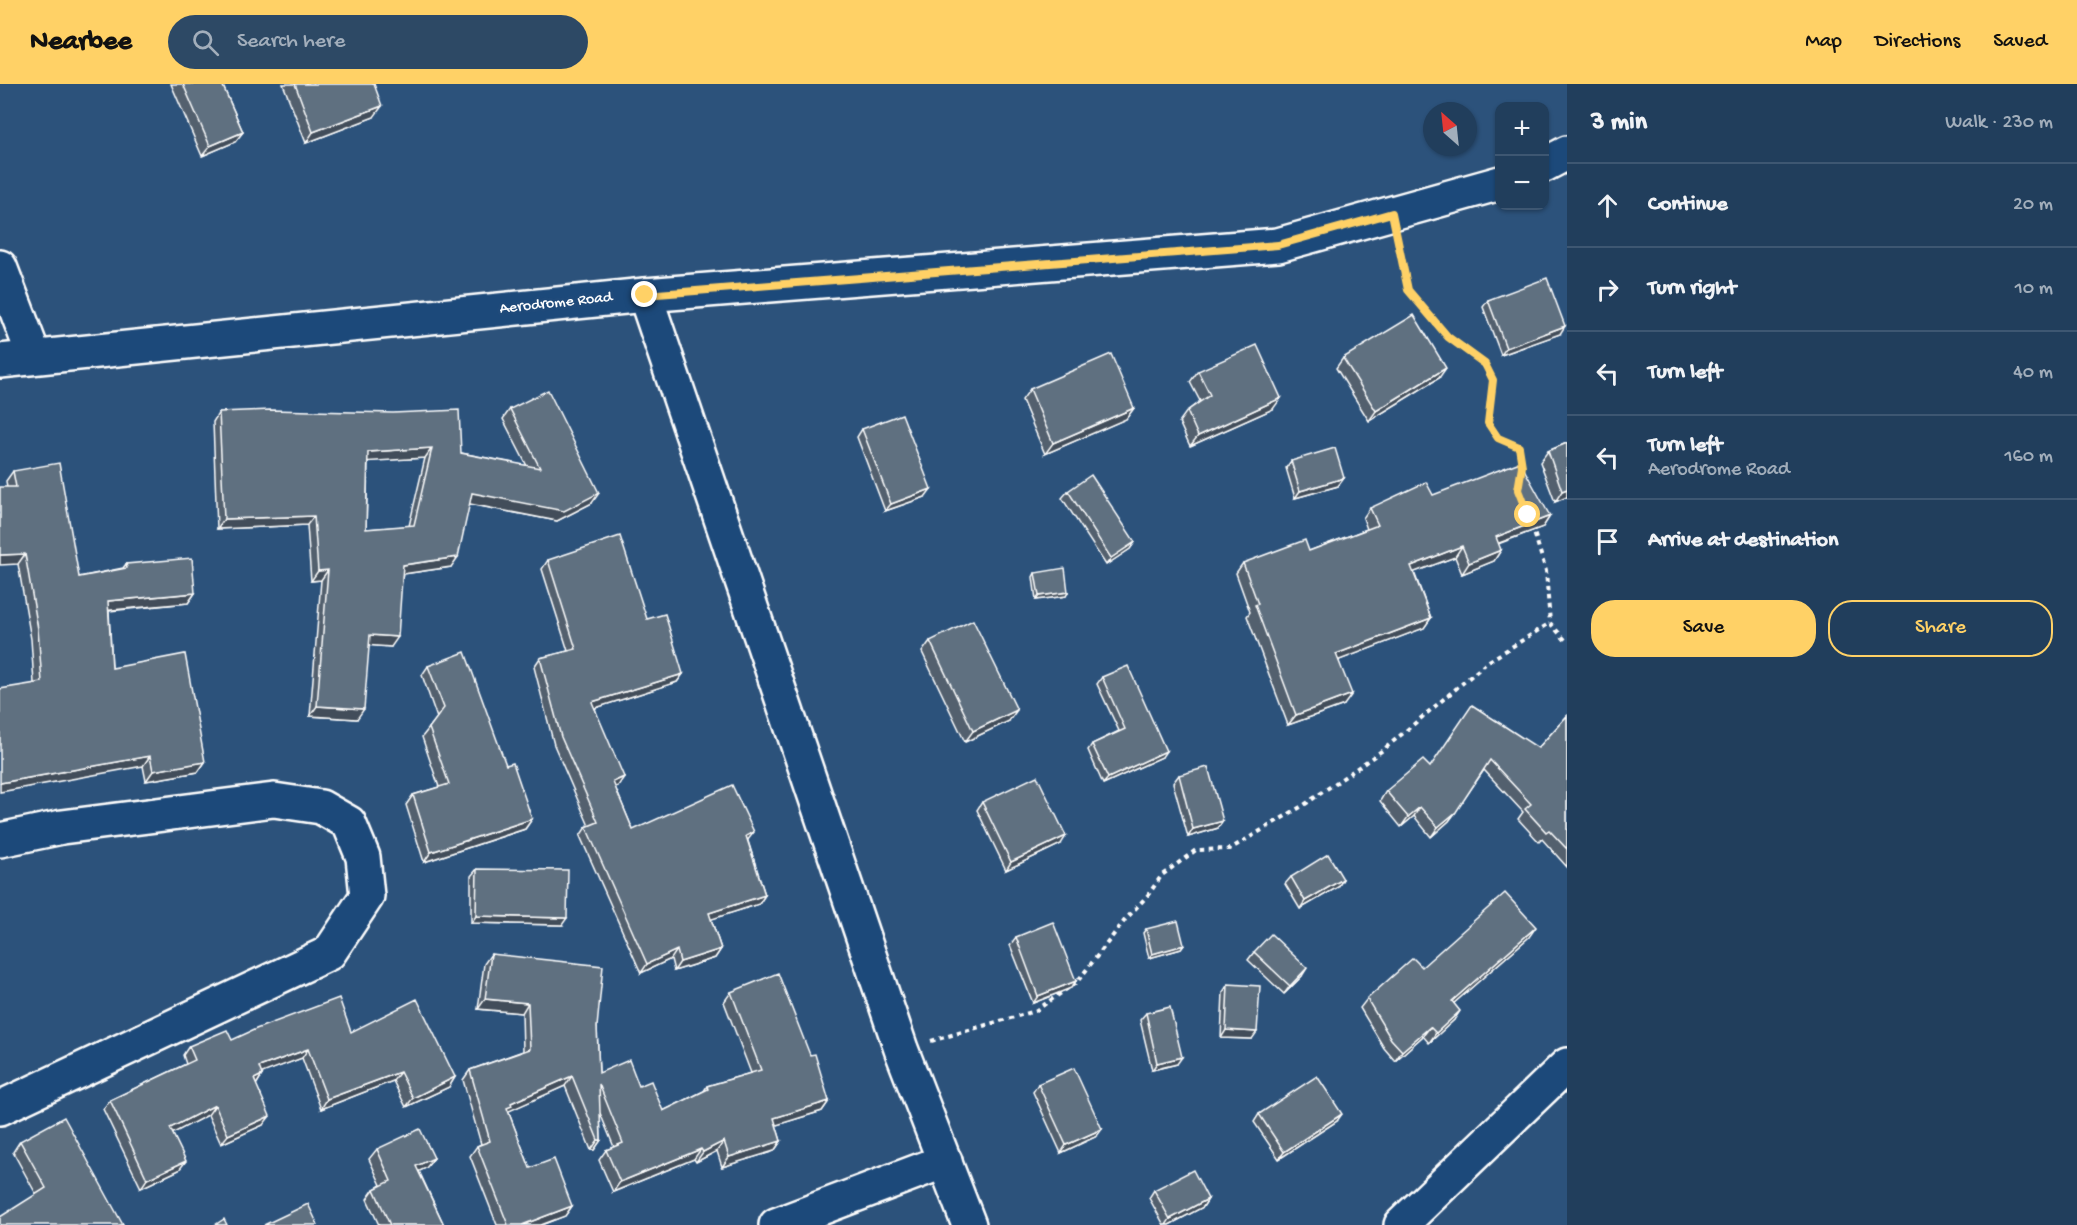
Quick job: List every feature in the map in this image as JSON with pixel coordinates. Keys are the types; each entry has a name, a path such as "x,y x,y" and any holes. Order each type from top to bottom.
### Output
{"street":[{"path":"1549,163 1567,153"},
{"name":"Aerodrome Road","path":"0,361 645,295 1278,245 1495,184"},
{"path":"0,267 34,357"},
{"path":"645,295 901,1049 969,1225"},
{"path":"0,840 62,827 274,800 321,807 349,823 363,857 367,896 329,953 0,1108"},
{"path":"1401,1225 1567,1065"},
{"path":"776,1225 945,1161"}],"path":[{"path":"1392,213 1408,290 1448,337 1485,364 1493,380 1488,423 1498,438 1519,447 1522,466 1520,478"},
{"path":"1531,522 1546,571 1550,623 1567,642"},
{"path":"901,1049 1035,1011 1077,982 1162,875 1196,850 1230,849 1304,806 1383,750 1489,660 1550,623"}],"building":[{"path":"183,84 222,84 243,132 210,146"},
{"path":"295,84 374,84 382,106 313,132"},
{"path":"1547,278 1565,326 1506,348 1488,300"},
{"path":"1414,315 1446,368 1376,411 1343,358"},
{"path":"1257,345 1281,398 1198,436 1187,411 1210,395 1198,371"},
{"path":"1111,354 1134,408 1053,443 1030,389"},
{"path":"548,390 599,493 564,511 472,493 458,557 403,565 398,637 370,635 364,709 317,706 328,570 318,571 314,516 224,519 219,412 271,410 393,413 459,410 461,453 540,468 510,409","holes":["432,448 414,525 366,529 368,452"]},
{"path":"902,414 931,489 891,504 862,429"},
{"path":"1567,443 1567,489 1562,491 1548,451"},
{"path":"1335,448 1344,478 1300,491 1291,461"},
{"path":"1520,462 1550,516 1496,537 1501,550 1469,563 1462,546 1411,566 1431,618 1336,654 1352,694 1296,715 1255,605 1258,604 1243,563 1305,540 1309,551 1378,525 1370,508 1426,482 1433,495"},
{"path":"59,463 79,577 127,568 126,564 192,558 195,593 108,601 112,668 185,654 205,762 153,771 150,756 0,783 0,689 42,682 38,629 25,554 0,555 0,487 16,487 13,471"},
{"path":"1091,475 1135,542 1111,558 1068,491"},
{"path":"620,536 647,619 665,614 683,674 592,702 624,777 613,782 633,830 732,785 754,832 746,836 765,895 709,913 721,949 680,962 677,950 647,964 586,827 598,822 561,737 540,658 576,649 548,560"},
{"path":"1065,568 1068,592 1039,596 1035,573"},
{"path":"973,620 1017,710 973,731 930,641"},
{"path":"465,652 506,765 513,763 532,819 431,852 413,795 449,784 429,728 444,708 428,666"},
{"path":"1128,666 1166,751 1108,778 1092,744 1125,729 1102,677"},
{"path":"1472,705 1538,748 1567,716 1567,849 1549,830 1546,832 1525,809 1531,804 1490,760 1456,812 1438,827 1420,807 1408,817 1386,791 1423,760 1430,767"},
{"path":"1208,767 1223,821 1193,829 1179,775"},
{"path":"1037,776 1066,836 1011,862 982,802"},
{"path":"1328,854 1343,879 1305,901 1291,877"},
{"path":"477,869 568,870 567,918 476,916"},
{"path":"1505,893 1536,927 1452,1001 1460,1011 1436,1033 1430,1027 1402,1051 1391,1039 1367,999 1413,958 1422,967"},
{"path":"1178,921 1184,945 1152,954 1146,929"},
{"path":"1053,922 1076,981 1038,996 1016,937"},
{"path":"1271,934 1307,968 1290,986 1254,952"},
{"path":"491,954 603,966 597,1027 599,1073 629,1060 639,1086 651,1081 663,1111 708,1089 707,1086 761,1070 731,992 778,973 810,1055 815,1054 829,1101 774,1118 781,1141 729,1157 724,1141 703,1152 701,1149 620,1182 606,1150 623,1143 599,1084 601,1140 598,1140 572,1076 511,1103 512,1106 507,1108 530,1168 554,1159 572,1206 522,1225 508,1225 477,1146 490,1141 470,1070 530,1049 528,1003 485,999"},
{"path":"1228,984 1260,986 1257,1032 1226,1030"},
{"path":"339,998 351,1032 417,999 455,1077 413,1098 400,1072 327,1099 308,1049 259,1067 262,1075 254,1079 270,1116 228,1135 215,1105 170,1128 186,1161 147,1179 110,1100 195,1060 189,1046 227,1030 232,1040"},
{"path":"1170,1007 1182,1057 1157,1063 1146,1013"},
{"path":"1074,1068 1102,1129 1066,1145 1038,1084"},
{"path":"1317,1076 1342,1114 1284,1152 1259,1114"},
{"path":"64,1117 123,1225 0,1225 0,1217 46,1188 20,1141"},
{"path":"420,1129 434,1158 416,1166 444,1225 390,1225 374,1189 391,1181 377,1149"},
{"path":"1193,1170 1208,1199 1170,1219 1154,1190"},
{"path":"308,1204 318,1225 264,1225"},
{"path":"224,1219 227,1225 215,1225"}],"route":[{"path":"645,295 1278,245 1392,213 1408,290 1448,337 1485,364 1493,380 1488,423 1498,438 1519,447 1522,466 1518,490 1528,515"}]}
